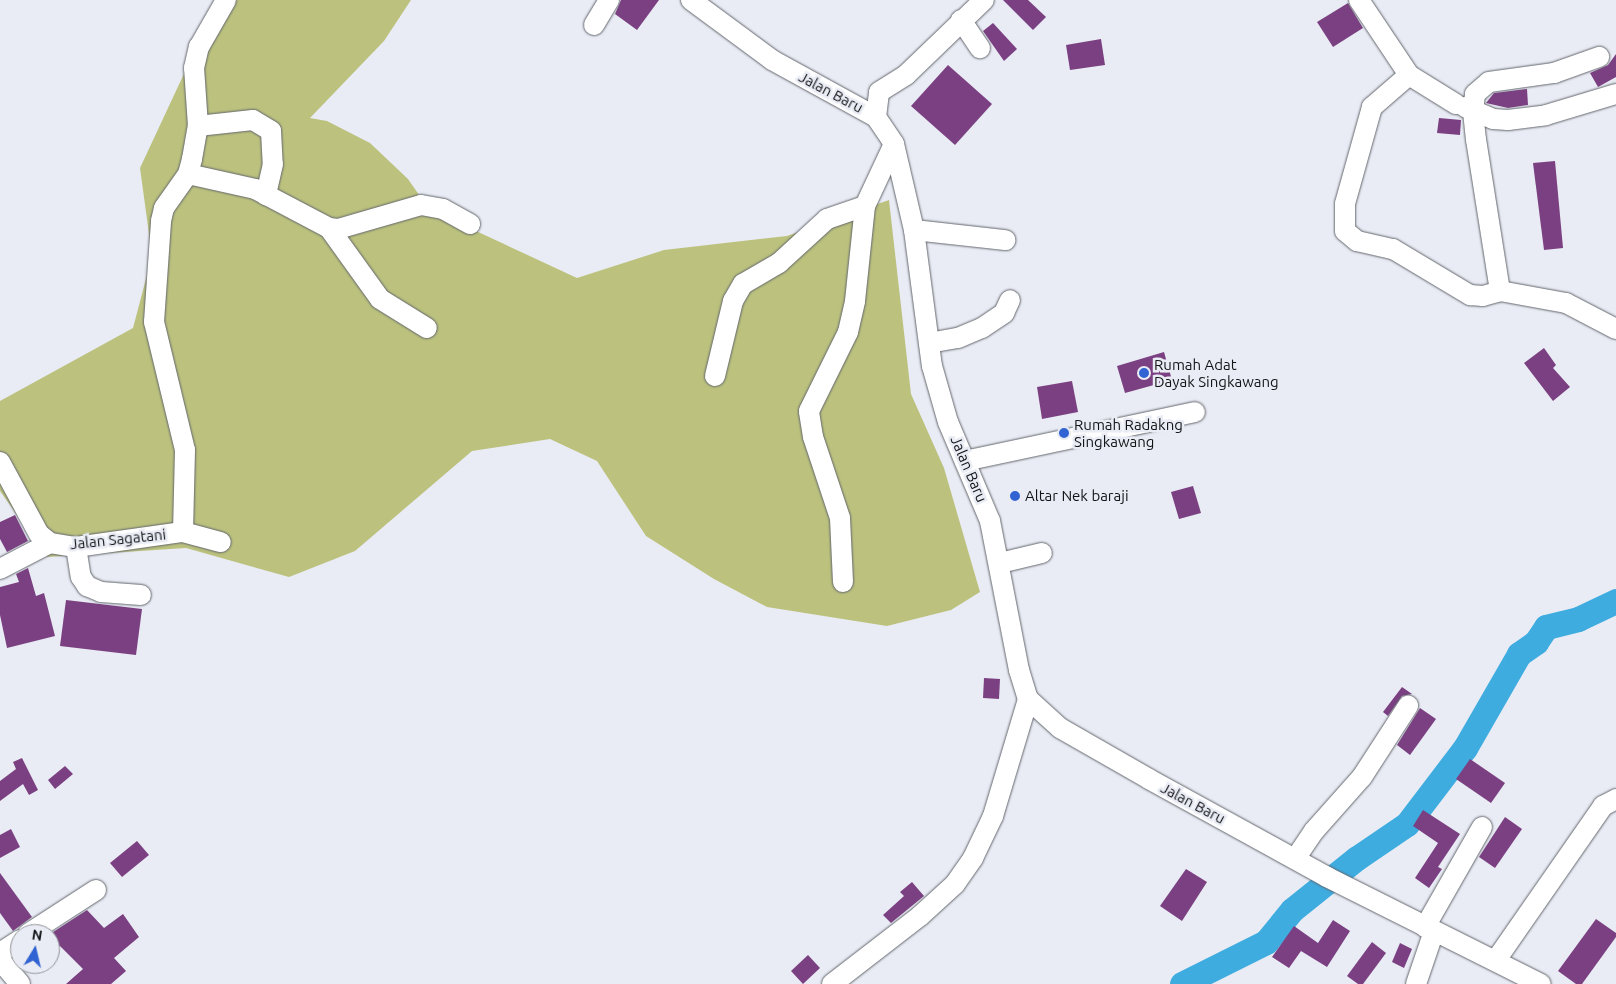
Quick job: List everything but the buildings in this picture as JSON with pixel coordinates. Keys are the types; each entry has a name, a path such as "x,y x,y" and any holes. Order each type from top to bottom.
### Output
{"street":[{"path":"183,532 185,450 156,340 154,308 164,208 188,174 198,126 194,68 199,47 226,0"},
{"path":"594,25 609,0"},
{"name":"Jalan Baru","path":"691,0 772,60 840,95 876,117 894,144 914,230 929,343 940,400 990,521 1000,563 1019,670 1028,700 1060,728 1332,879 1541,984"},
{"path":"840,95 879,92 906,75 961,20 984,0"},
{"path":"1359,0 1409,75 1464,108 1508,120 1546,115 1616,94"},
{"path":"961,20 980,48"},
{"path":"1500,291 1464,108 1475,94 1489,82 1554,73 1599,57"},
{"path":"1409,75 1372,107 1345,204 1346,231 1357,241 1392,249 1470,295 1483,296 1500,291 1566,303 1616,329"},
{"path":"876,117 879,92"},
{"path":"198,126 253,120 271,131 273,164 266,195"},
{"path":"843,582 840,518 813,437 809,411 848,332 855,301 865,206 894,144"},
{"path":"188,174 247,186 329,228 338,229 421,206 443,209 470,224"},
{"path":"715,376 733,301 742,284 778,263 826,219 865,206"},
{"path":"329,228 380,299 427,328"},
{"path":"914,230 1006,240"},
{"path":"929,343 958,338 982,328 1004,313 1010,300"},
{"path":"965,461 1195,412"},
{"name":"Jalan Sagatani","path":"0,462 40,534 50,543 76,546 183,532 221,542"},
{"path":"0,569 50,543"},
{"path":"76,546 82,577 87,586 101,592 140,595"},
{"path":"1000,563 1042,553"},
{"path":"832,984 920,916 959,878 993,816 1028,700"},
{"path":"1295,858 1314,831 1362,777 1408,706"},
{"path":"1496,960 1603,806 1616,799"},
{"path":"1416,984 1429,929 1482,827"},
{"path":"43,924 96,890"},
{"path":"0,960 20,984"}],"green space":[{"path":"232,0 411,0 384,41 310,118 327,121 370,143 408,179 433,215 476,231 577,278 664,250 787,236 889,200 911,394 944,468 980,592 951,610 887,626 767,607 714,579 646,536 597,461 550,439 472,451 355,551 289,577 186,548 47,557 0,491 0,401 133,328 152,256 140,168 196,48"}],"waterway":[{"path":"1182,984 1266,942 1292,910 1357,858 1407,824 1465,748 1519,654 1536,642 1546,627 1578,619 1616,601"}],"place":[{"name":"Rumah Adat Dayak Singkawang","path":"1144,373"},
{"name":"Rumah Radakng Singkawang","path":"1064,433"},
{"name":"Altar Nek baraji","path":"1015,496"}]}
